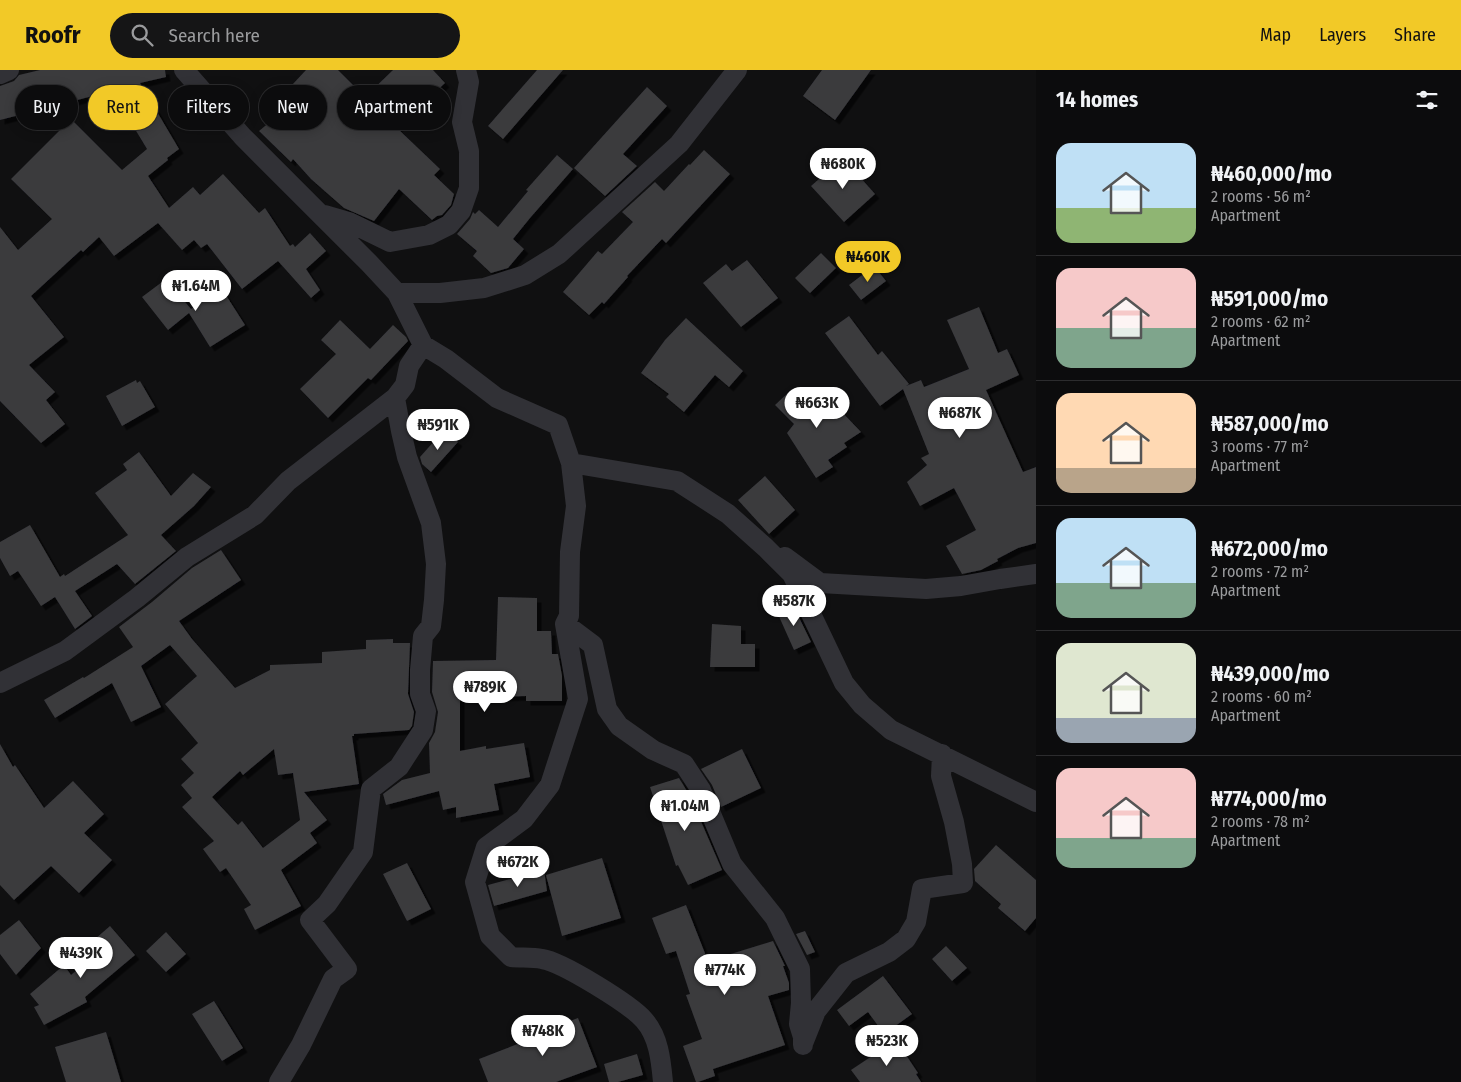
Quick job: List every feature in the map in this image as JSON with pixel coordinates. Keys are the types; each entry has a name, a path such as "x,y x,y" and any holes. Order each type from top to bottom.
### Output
{"street":[{"path":"0,74 9,70"},
{"path":"184,70 243,137 397,293 423,345 446,359 497,398 558,425 571,462 576,506 570,552 569,616 565,624 578,699 550,785 524,819 486,847 475,882 490,936 511,957 543,959 571,970 628,1006 645,1020 656,1040 663,1082"},
{"path":"321,214 349,222 390,242 429,235 449,225 461,211 469,188 469,151 462,122 469,82 466,70"},
{"path":"397,293 440,293 484,288 525,274 559,254 679,144 737,70"},
{"path":"0,683 65,650 137,598 187,557 255,514 288,481 396,398 405,385 409,366 423,345"},
{"path":"279,1082 301,1045 333,979 347,969 310,920 327,904 363,852 371,789 399,767 423,730 426,711 420,694 420,670 423,636 431,626 436,564 431,523 407,457 396,398"},
{"path":"571,462 677,481 728,514 820,583 926,589 961,586 1036,574"},
{"path":"728,514 792,574 844,683 862,705 891,730 1036,802"},
{"path":"565,624 593,645 598,676 607,709 619,726 653,750 684,764 701,790 732,864 775,918 800,969 801,1003 799,1024 803,1045 816,1011 846,973 889,952 906,939 916,922 922,889 963,882 962,864 954,822 941,776 942,754"}],"building":[{"path":"40,70 165,70 166,77 140,83 141,85 88,85 88,97 78,100 78,85 15,85 15,116 0,120 0,86 14,81 19,75"},
{"path":"306,70 338,70 353,85 337,85 337,130 399,130 440,169 434,175 454,194 451,205 442,215 432,220 399,189 374,221 344,208 311,179 293,159 291,162 259,131 327,130 327,85 292,85"},
{"path":"393,70 433,70 445,83 443,85 377,85"},
{"path":"537,70 563,70 503,139 488,126"},
{"path":"822,70 871,70 835,120 803,96"},
{"path":"647,87 667,106 623,154 637,166 605,196 574,168"},
{"path":"158,113 179,149 148,176 169,208 193,187 200,195 223,174 259,213 265,208 290,246 293,244 295,247 310,233 326,251 306,269 320,290 311,298 278,261 242,289 207,244 201,248 194,240 182,250 158,223 114,256 99,237 83,252 81,250 31,296 64,337 29,365 55,392 46,400 65,424 41,443 0,401 0,227 18,250 52,219 11,179 60,130 78,130 78,126 122,170 147,149 136,130 158,130"},
{"path":"704,150 730,174 666,243 662,239 604,304 602,302 589,315 563,292 598,251 602,254 633,222 622,212 655,182 664,191"},
{"path":"557,155 573,169 513,239 524,249 508,268 491,273 473,256 477,251 457,234 470,219 473,212 475,214 479,210 498,227 528,191 526,190"},
{"path":"843,158 875,194 844,222 811,186"},
{"path":"821,253 836,268 810,293 795,278"},
{"path":"747,260 778,298 741,327 703,283 726,264 732,271"},
{"path":"874,266 886,281 861,300 849,285"},
{"path":"166,279 191,309 222,289 245,325 210,347 189,313 168,330 142,297"},
{"path":"979,307 998,353 1007,349 1019,375 986,390 1023,472 1036,467 1036,543 1018,548 981,570 962,574 946,546 976,530 954,488 920,506 907,482 927,465 921,458 929,454 903,389 880,406 825,333 849,316 878,355 882,351 909,384 906,386 921,380 924,387 969,369 947,320"},
{"path":"686,318 743,371 729,387 715,375 684,412 666,397 669,394 641,373 665,340"},
{"path":"340,320 370,349 393,325 408,341 371,380 368,378 328,418 300,389 336,354 321,340"},
{"path":"136,380 137,383 140,381 155,407 122,426 106,396"},
{"path":"818,387 861,432 844,443 847,447 828,460 833,467 816,478 787,433 794,424 775,405 791,390 803,402"},
{"path":"444,430 458,442 431,472 422,464 420,457"},
{"path":"139,452 171,496 193,473 211,487 194,506 161,535 176,551 135,584 117,564 75,591 92,616 75,629 55,597 41,606 18,571 10,576 0,558 0,542 30,525 60,577 64,574 65,576 128,535 95,493 127,470 123,464"},
{"path":"765,476 795,510 769,534 738,500"},
{"path":"221,550 241,580 179,621 192,639 235,688 270,670 270,665 322,663 322,652 366,649 366,640 393,639 393,643 410,643 408,694 414,712 412,726 409,730 354,734 352,736 359,784 304,792 327,820 310,833 317,843 281,870 301,906 255,930 244,909 251,905 226,868 220,872 203,849 214,841 182,807 192,798 181,785 194,773 181,759 198,743 165,704 197,676 170,645 141,666 161,707 131,722 112,683 55,718 44,700 84,678 133,647 119,627 192,568","holes":["274,749 278,775 293,773 300,820 263,848 242,821 238,825 212,797 240,771 243,775"]},
{"path":"498,597 537,598 537,631 551,631 552,654 558,654 562,676 562,701 526,701 526,696 460,698 460,751 486,746 486,749 524,743 530,777 494,784 499,810 456,818 456,807 443,810 439,791 386,805 383,794 402,780 430,773 429,743 435,732 438,712 432,692 433,661 496,660"},
{"path":"793,605 811,642 794,650 777,612"},
{"path":"712,624 741,626 741,644 755,644 755,667 710,667"},
{"path":"0,744 13,767 15,765 44,808 73,781 104,814 84,833 112,860 79,893 51,866 14,900 0,885"},
{"path":"742,749 761,788 721,807 712,785 701,769"},
{"path":"679,778 690,796 722,870 688,885 678,865 676,866 650,787"},
{"path":"996,845 1036,880 1036,918 1025,931 998,908 1001,904 975,881 974,869"},
{"path":"602,858 621,918 562,936 546,875"},
{"path":"407,863 431,909 407,921 383,874"},
{"path":"544,870 547,891 494,906 488,885"},
{"path":"686,905 708,961 773,941 785,966 783,966 789,983 789,990 768,996 785,1045 713,1069 715,1076 698,1082 696,1082 683,1046 702,1039 686,995 690,994 676,951 666,954 652,918"},
{"path":"19,920 41,948 16,975 0,954 0,935"},
{"path":"110,926 135,955 85,997 87,1002 44,1025 34,1007 39,1005 30,994 64,965 71,975 103,947 95,939"},
{"path":"805,931 815,952 807,955 796,934"},
{"path":"166,932 186,954 166,972 146,951"},
{"path":"946,946 967,968 952,981 932,959"},
{"path":"883,976 912,1014 884,1034 868,1012 849,1026 837,1010"},
{"path":"214,1001 243,1048 222,1061 192,1014"},
{"path":"578,1018 597,1067 556,1082 488,1082 479,1059 533,1038 532,1035"},
{"path":"106,1032 121,1082 66,1082 55,1047"},
{"path":"896,1040 918,1073 916,1074 921,1082 860,1082 851,1070"},
{"path":"637,1054 643,1075 618,1082 609,1082 604,1064"}]}
